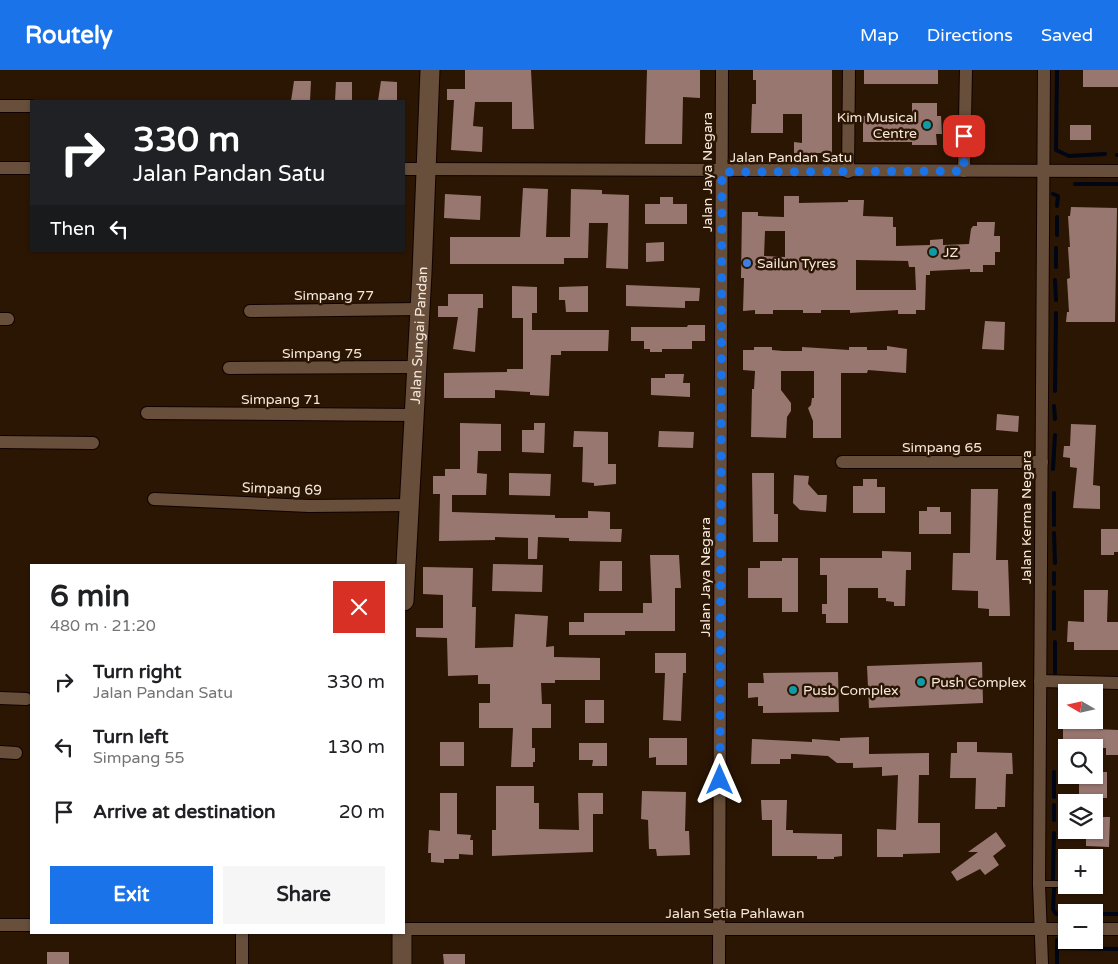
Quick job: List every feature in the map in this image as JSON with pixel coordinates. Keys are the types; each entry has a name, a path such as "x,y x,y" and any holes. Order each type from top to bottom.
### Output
{"street":[{"name":"Jalan Sungai Pandan","path":"405,575 430,70"},
{"name":"Jalan Jaya Negara","path":"719,964 722,70"},
{"path":"848,172 849,70"},
{"path":"964,171 966,70"},
{"name":"Jalan Kerma Negara","path":"1042,964 1039,884 1044,70"},
{"path":"0,106 30,106"},
{"path":"0,168 30,168"},
{"name":"Jalan Pandan Satu","path":"405,169 722,172 1118,171"},
{"name":"Simpang 77","path":"250,311 419,309"},
{"name":"Simpang 75","path":"229,368 416,367"},
{"name":"Simpang 71","path":"148,413 414,415"},
{"path":"0,442 93,443"},
{"name":"Simpang 65","path":"842,462 1042,462"},
{"name":"Simpang 69","path":"154,499 309,506 409,505"},
{"path":"1040,682 1118,683"},
{"path":"0,698 26,699"},
{"path":"0,752 16,753"},
{"path":"0,925 30,925"},
{"name":"Jalan Setia Pahlawan","path":"405,929 1058,929"},
{"path":"1103,929 1118,929"},
{"path":"242,934 242,964"},
{"path":"402,934 402,964"}],"lane":[{"path":"1039,884 1058,884"}],"building":[{"path":"465,70 531,70 534,129 512,129 512,102 475,102 473,126 483,127 482,152 451,150 454,100 447,100 447,89 465,89"},
{"path":"647,70 700,70 700,98 683,97 682,144 645,144"},
{"path":"753,70 832,70 832,153 794,153 794,142 802,143 802,114 783,114 783,133 751,133 752,104 756,104 756,80 753,80"},
{"path":"864,70 938,70 938,84 864,84"},
{"path":"1083,70 1118,70 1118,87 1083,87"},
{"path":"294,81 311,81 310,100 291,100"},
{"path":"381,81 397,82 397,100 378,100"},
{"path":"336,82 352,82 352,100 335,100"},
{"path":"912,103 937,103 937,116 941,116 942,134 936,134 937,145 912,145 912,142 863,142 863,116 912,115"},
{"path":"1070,125 1091,125 1091,140 1070,140"},
{"path":"523,188 548,189 546,237 570,237 571,189 602,190 602,194 629,195 628,269 606,268 608,223 589,223 588,258 564,258 564,264 450,264 450,237 520,237"},
{"path":"445,194 481,196 480,220 444,218"},
{"path":"784,196 799,196 799,203 864,200 863,216 893,217 893,227 896,227 896,246 930,245 930,240 943,239 943,245 969,244 971,229 973,226 977,226 977,222 995,222 994,236 1000,236 1000,252 995,252 995,265 983,265 983,272 970,272 970,269 930,271 930,275 926,275 925,310 916,310 916,314 898,314 898,310 850,313 850,310 821,310 821,313 803,313 803,310 773,310 773,314 755,314 755,310 743,311 744,278 741,278 742,212 758,212 758,216 784,217","holes":["765,231 785,231 785,257 764,256","856,260 908,261 909,267 915,267 916,290 856,290"]},
{"path":"660,197 673,197 673,204 687,204 687,224 645,224 645,204 660,204"},
{"path":"1071,207 1117,208 1115,322 1066,322 1067,312 1069,312 1067,279 1070,278 1068,216 1070,216"},
{"path":"664,242 664,261 646,262 646,243"},
{"path":"626,285 700,288 699,301 685,301 685,308 626,306"},
{"path":"512,286 537,287 537,313 532,313 532,330 609,330 608,351 561,351 561,355 551,355 549,396 530,395 530,392 495,390 495,398 444,398 444,373 507,372 507,369 523,369 523,318 512,318"},
{"path":"588,286 588,312 566,312 565,300 559,300 559,287"},
{"path":"448,294 483,294 483,308 478,308 475,352 453,349 458,317 438,317 438,306 448,306"},
{"path":"985,321 1005,322 1004,350 982,349"},
{"path":"688,325 705,325 705,341 692,341 692,349 662,349 662,352 650,352 650,349 644,349 644,341 631,341 631,327 687,327"},
{"path":"887,346 907,349 906,373 868,370 867,373 841,373 841,438 813,438 813,421 808,408 811,405 812,398 814,398 814,371 781,371 781,390 791,403 791,411 787,417 786,438 751,437 752,389 754,389 755,371 743,370 743,350 754,350 754,347 772,347 772,350 783,351 802,351 802,347 849,350 849,347 867,347 867,350 887,350"},
{"path":"665,374 684,374 683,383 690,383 690,397 651,395 651,378 665,378"},
{"path":"997,414 1019,416 1018,432 996,430"},
{"path":"460,423 501,424 501,451 478,451 477,473 487,474 486,495 452,495 452,512 555,515 555,518 588,518 588,511 610,512 610,529 622,529 621,542 569,541 569,538 538,537 537,559 528,559 528,538 495,537 495,540 439,541 440,494 433,494 433,476 445,476 445,469 460,469"},
{"path":"534,423 545,423 544,453 522,452 522,430 534,430"},
{"path":"1071,424 1096,425 1093,485 1100,486 1100,509 1073,508 1077,468 1070,467 1070,458 1063,457 1064,446 1070,446"},
{"path":"574,431 608,432 608,464 616,464 616,484 594,486 594,483 582,482 583,447 573,447"},
{"path":"659,431 694,432 693,448 658,447"},
{"path":"509,473 551,474 550,496 509,495"},
{"path":"752,473 774,473 774,514 778,514 778,542 753,542"},
{"path":"794,475 809,476 808,484 818,495 827,495 826,512 800,510 793,503"},
{"path":"863,479 877,479 877,487 885,487 885,513 853,513 853,486 863,486"},
{"path":"971,489 998,489 996,560 1008,560 1010,616 989,616 989,609 978,608 978,591 952,590 953,553 970,553"},
{"path":"927,507 940,507 940,512 951,512 951,534 919,534 919,511 927,511"},
{"path":"1101,529 1118,529 1118,552 1114,552 1114,555 1101,555"},
{"path":"882,551 911,552 911,570 906,570 905,606 894,606 894,602 886,601 886,598 878,598 878,588 848,588 848,623 826,623 826,614 822,614 822,604 827,604 827,575 820,575 820,558 882,558"},
{"path":"650,555 679,555 681,588 675,588 675,631 625,631 625,635 569,635 569,622 584,622 584,613 643,613 643,603 652,603"},
{"path":"782,558 798,558 798,612 782,612 782,598 748,598 748,568 760,568 760,561 782,561"},
{"path":"600,561 622,561 622,591 599,591"},
{"path":"493,564 543,565 542,592 492,591"},
{"path":"423,567 473,568 472,607 476,607 475,648 513,647 515,614 548,616 546,647 554,646 554,657 600,658 600,680 555,680 555,683 541,683 542,704 551,704 551,728 532,728 532,748 535,748 533,767 511,767 513,728 479,728 479,703 490,703 490,684 478,684 478,675 448,676 447,638 416,637 416,628 443,628 443,595 423,594"},
{"path":"1084,590 1108,590 1107,622 1118,622 1118,650 1074,650 1074,642 1067,642 1068,621 1084,622"},
{"path":"655,653 686,653 686,673 683,673 681,721 663,720 665,673 655,673"},
{"name":"Push Complex","path":"982,662 983,703 869,708 867,666"},
{"name":"Pusb Complex","path":"838,672 839,712 763,713 763,706 758,706 758,697 748,698 748,683 764,683 763,673"},
{"path":"585,700 604,700 604,723 585,723"},
{"path":"1063,729 1118,730 1118,755 1106,755 1106,748 1103,748 1103,739 1063,739"},
{"path":"869,737 869,754 929,753 929,775 919,775 918,823 940,823 940,853 903,854 903,857 877,857 877,829 896,830 898,775 882,776 882,767 853,768 853,763 837,763 828,756 795,754 791,754 791,759 780,759 780,764 751,764 752,739 812,742 812,739 840,741 840,738"},
{"path":"649,738 687,738 687,765 656,765 656,757 649,758"},
{"path":"440,742 464,742 464,766 440,766"},
{"path":"957,742 977,742 977,752 1012,753 1013,774 1006,774 1005,807 975,809 976,778 950,778 951,753 957,753"},
{"path":"579,743 607,743 607,766 592,766 593,760 579,760"},
{"path":"1103,772 1107,772 1107,798 1103,798 1103,794 1079,794 1079,784 1103,784"},
{"path":"496,786 534,786 534,803 539,803 539,829 579,830 578,793 603,793 603,814 593,814 593,852 492,856 492,830 496,830"},
{"path":"642,791 686,792 685,831 689,831 690,855 657,856 656,849 649,849 648,820 641,819"},
{"path":"440,793 457,793 457,834 471,835 473,855 459,854 459,859 444,859 444,863 431,862 431,853 428,853 429,830 440,831"},
{"path":"761,800 787,800 786,830 793,830 793,833 842,834 842,856 834,857 834,859 817,859 817,856 772,856 772,820 762,820"},
{"path":"1103,817 1110,817 1109,847 1086,846 1086,839 1103,839"},
{"path":"996,832 1006,846 993,856 999,865 985,875 980,869 957,881 951,872 978,852 968,852"},
{"path":"47,952 69,952 69,964 47,964"},
{"path":"443,954 465,954 465,964 444,964"}],"waterway":[{"path":"1057,70 1056,150 1069,156 1105,154"},
{"path":"1075,184 1118,184"},
{"path":"1053,194 1058,196 1057,206"},
{"path":"1057,217 1057,235"},
{"path":"1056,248 1056,267"},
{"path":"1055,280 1056,300"},
{"path":"1055,391 1056,313"},
{"path":"1054,406 1055,419"},
{"path":"1053,469 1055,435"},
{"path":"1054,493 1054,525"},
{"path":"1054,533 1055,563"},
{"path":"1054,573 1054,584"},
{"path":"1054,592 1054,629"},
{"path":"1055,642 1055,673"},
{"path":"1054,772 1054,797"},
{"path":"1054,805 1054,820"},
{"path":"1053,879 1054,833"},
{"path":"1054,889 1053,909 1058,914"},
{"path":"1103,914 1118,914"},
{"path":"1057,940 1057,964"},
{"path":"1057,948 1118,949"}],"place":[{"name":"Kim Musical Centre","path":"927,125"},
{"name":"JZ","path":"933,252"},
{"name":"Sailun Tyres","path":"747,263"},
{"name":"Push Complex","path":"921,682"},
{"name":"Pusb Complex","path":"793,690"}],"route":[{"path":"720,780 722,172 964,171 964,136"}]}
